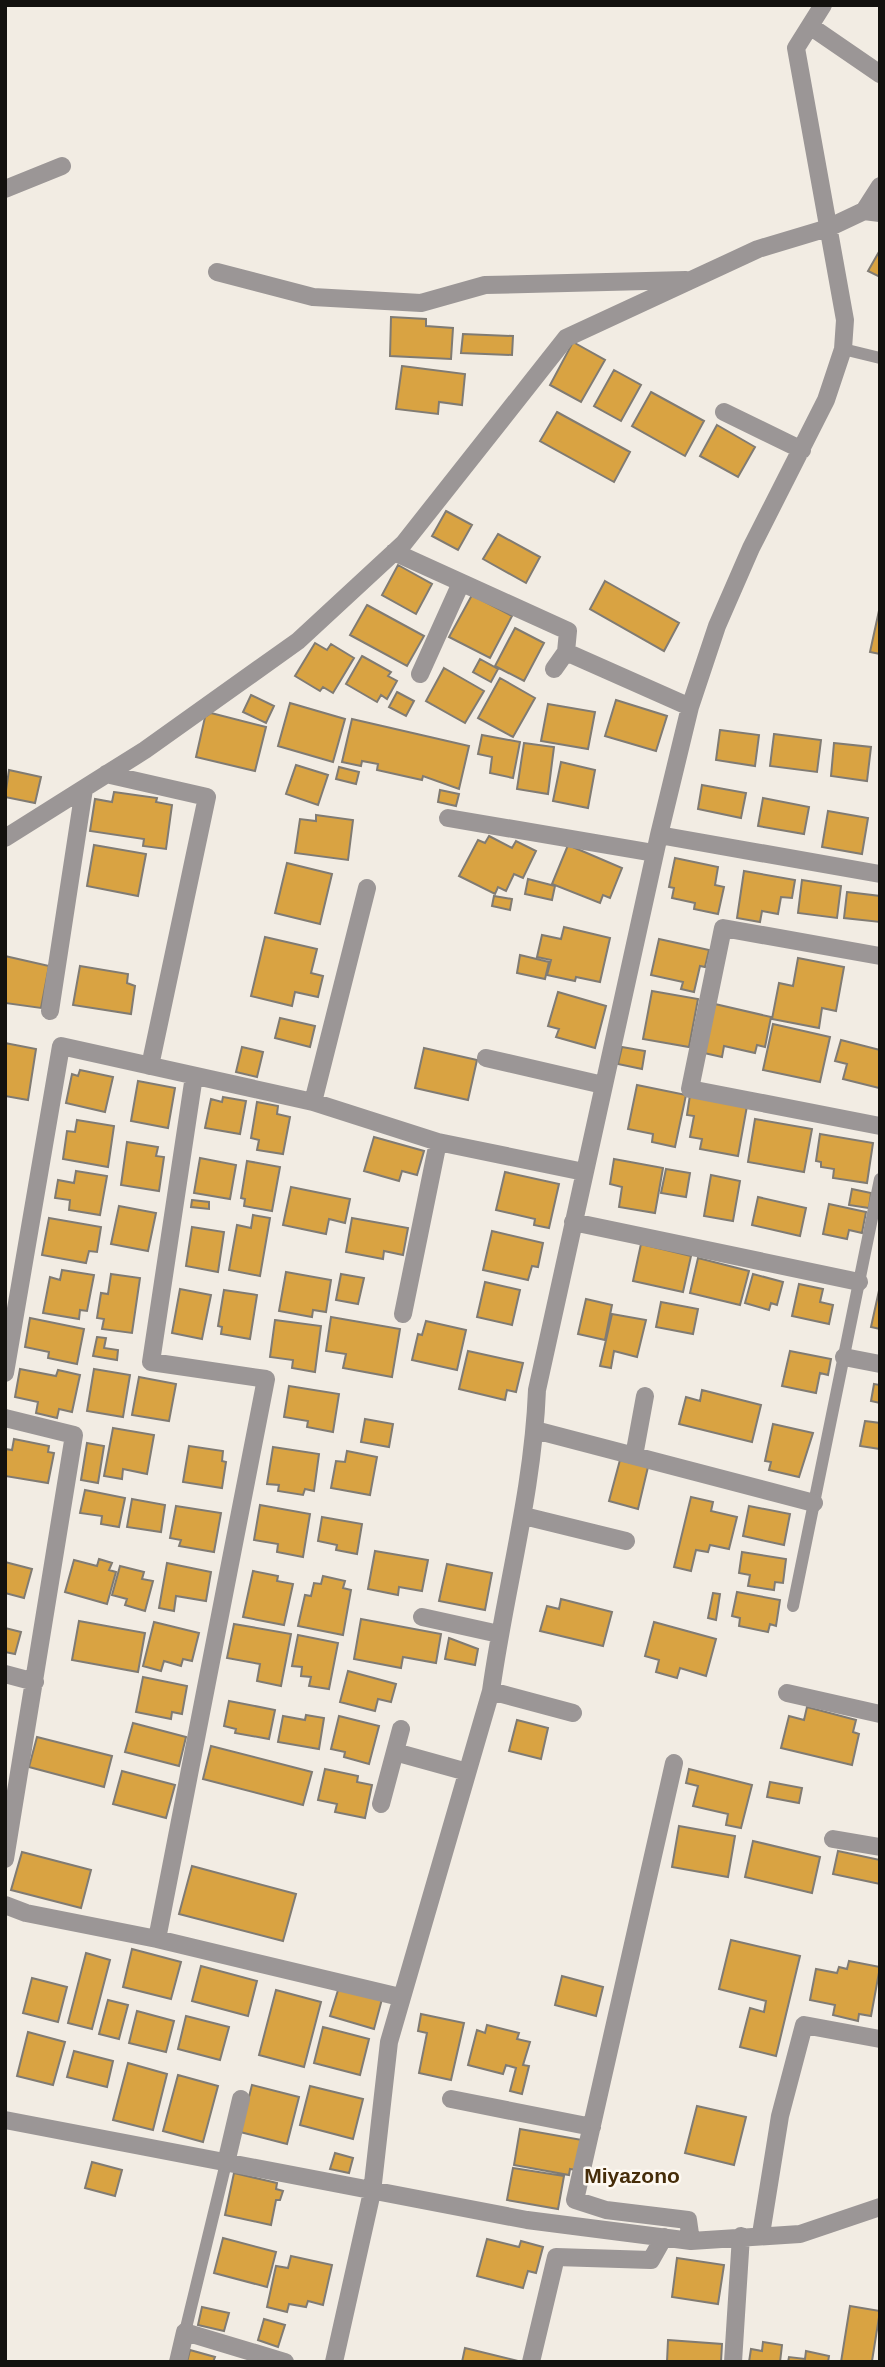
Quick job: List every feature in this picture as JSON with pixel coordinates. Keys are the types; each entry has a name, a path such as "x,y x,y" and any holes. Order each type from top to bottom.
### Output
{"street":[{"path":"334,2362 372,2192 388,2042 491,1691 499,1634 524,1516 536,1430 537,1390 654,853 690,707 717,626 751,548 826,400 844,349 845,320 796,48 823,5"},
{"path":"810,26 880,74"},
{"path":"5,189 62,166"},
{"path":"5,838 84,789 298,641 394,552 566,338 758,249 872,212 880,186"},
{"path":"217,272 313,297 421,303 485,285 692,280"},
{"path":"724,412 802,450"},
{"path":"394,552 568,631 566,652 554,670"},
{"path":"420,674 461,583"},
{"path":"566,652 690,707"},
{"path":"106,774 206,797 150,1066"},
{"path":"50,1011 84,789"},
{"path":"448,818 654,853"},
{"path":"659,835 880,874"},
{"path":"313,1102 367,888"},
{"path":"880,956 723,928 690,1089 880,1126"},
{"path":"5,1373 61,1046 313,1102 438,1142 584,1172"},
{"path":"486,1058 603,1085"},
{"path":"157,1939 266,1379 151,1362 194,1076"},
{"path":"403,1314 438,1142"},
{"path":"573,1222 859,1282"},
{"path":"844,1357 880,1364"},
{"path":"634,1456 645,1396"},
{"path":"5,1418 74,1435 5,1859"},
{"path":"536,1430 814,1503"},
{"path":"524,1516 626,1541"},
{"path":"422,1617 499,1634"},
{"path":"5,1674 35,1682"},
{"path":"491,1691 573,1713"},
{"path":"787,1693 880,1714"},
{"path":"381,1804 401,1729"},
{"path":"395,1752 467,1772"},
{"path":"674,1763 575,2200 606,2210 688,2220 691,2241"},
{"path":"833,1839 880,1847"},
{"path":"5,1905 26,1913 157,1939 400,1997"},
{"path":"761,2234 780,2116 803,2025 880,2039"},
{"path":"226,2163 241,2099"},
{"path":"451,2099 592,2127"},
{"path":"5,2120 527,2220 691,2241 761,2234 800,2234 880,2207"},
{"path":"733,2362 741,2236"},
{"path":"531,2362 556,2257 651,2260 664,2237"},
{"path":"178,2362 185,2332 285,2362"}],"lane":[{"path":"844,349 880,358"},
{"path":"793,1606 880,1179"},
{"path":"185,2332 226,2163"}],"building":[{"path":"880,250 880,277 868,271"},
{"path":"391,317 426,319 426,326 453,328 451,359 390,356"},
{"path":"463,334 513,336 512,355 461,353"},
{"path":"573,342 605,360 581,402 550,385"},
{"path":"402,366 465,374 462,405 439,402 438,414 396,409"},
{"path":"614,370 641,385 621,421 594,406"},
{"path":"651,392 704,421 685,456 632,426"},
{"path":"557,412 630,452 614,482 540,441"},
{"path":"717,425 755,447 738,477 700,456"},
{"path":"446,511 472,525 458,550 432,536"},
{"path":"498,534 540,557 526,583 483,559"},
{"path":"398,565 432,584 416,614 382,595"},
{"path":"605,581 679,623 664,651 590,609"},
{"path":"472,595 512,616 490,658 449,637"},
{"path":"367,605 424,636 407,666 350,635"},
{"path":"880,606 880,654 870,652"},
{"path":"515,628 544,643 524,681 495,666"},
{"path":"315,643 327,650 331,644 354,658 333,693 323,687 320,691 295,676"},
{"path":"362,656 391,672 388,676 397,681 387,699 381,695 377,702 346,684"},
{"path":"480,659 498,669 491,682 473,672"},
{"path":"444,668 484,691 465,723 426,701"},
{"path":"500,678 535,698 513,737 478,718"},
{"path":"397,692 414,701 406,716 389,707"},
{"path":"251,695 274,706 266,723 243,712"},
{"path":"616,700 667,716 656,751 605,736"},
{"path":"290,703 345,719 333,762 278,746"},
{"path":"548,704 595,712 588,749 541,741"},
{"path":"211,713 266,727 255,771 196,757 205,717"},
{"path":"352,719 469,746 459,789 423,776 422,780 377,770 378,764 362,761 361,766 342,762"},
{"path":"720,730 759,735 755,766 716,760"},
{"path":"774,734 821,740 817,772 770,766"},
{"path":"482,735 520,742 513,778 490,773 492,757 478,754"},
{"path":"524,743 554,747 548,794 517,789"},
{"path":"834,743 871,747 867,781 831,776"},
{"path":"561,762 595,770 588,808 553,801"},
{"path":"296,765 328,775 318,805 286,794"},
{"path":"339,767 359,772 356,784 336,779"},
{"path":"9,770 41,777 35,803 5,797"},
{"path":"702,785 746,793 741,818 698,809"},
{"path":"440,790 459,794 456,806 438,802"},
{"path":"114,792 157,798 156,802 172,805 166,849 143,846 144,839 90,831 95,799 112,802"},
{"path":"763,798 809,807 804,834 758,826"},
{"path":"828,811 868,818 862,854 822,847"},
{"path":"316,815 353,820 348,860 295,853 300,819 316,821"},
{"path":"489,836 512,848 516,841 536,851 523,878 514,874 506,891 498,887 495,894 459,876 478,840 485,843"},
{"path":"94,845 146,854 138,896 87,886"},
{"path":"568,845 622,868 610,898 603,895 600,903 552,884"},
{"path":"675,858 718,867 715,885 724,887 718,914 694,909 695,903 672,898 674,888 669,887"},
{"path":"287,863 332,874 320,924 275,913"},
{"path":"744,871 795,880 792,898 781,897 778,914 762,911 760,922 737,918"},
{"path":"528,879 555,886 552,900 525,894"},
{"path":"802,880 841,886 837,918 798,913"},
{"path":"847,892 880,896 880,922 844,918"},
{"path":"494,896 512,899 510,910 492,906"},
{"path":"564,927 610,938 600,982 576,977 575,981 547,975 551,960 537,957 542,935 561,939"},
{"path":"265,937 317,949 311,973 323,976 318,997 295,992 292,1006 251,996"},
{"path":"659,939 709,950 705,967 700,966 694,992 681,989 683,982 651,975"},
{"path":"520,955 549,962 545,979 517,973"},
{"path":"5,956 49,966 41,1008 5,1003"},
{"path":"798,958 844,967 836,1011 822,1008 819,1028 772,1019 779,983 793,986"},
{"path":"80,966 128,974 127,983 135,986 131,1014 73,1005"},
{"path":"652,991 698,999 689,1047 643,1039"},
{"path":"558,992 606,1006 595,1048 556,1037 559,1029 548,1026"},
{"path":"715,1004 771,1017 765,1047 757,1045 755,1053 724,1046 722,1057 704,1053"},
{"path":"280,1018 315,1026 310,1047 275,1038"},
{"path":"773,1024 830,1037 820,1082 763,1070"},
{"path":"841,1040 880,1050 879,1088 843,1079 847,1064 835,1061"},
{"path":"5,1043 36,1049 28,1100 5,1096"},
{"path":"242,1047 263,1052 257,1077 236,1072"},
{"path":"622,1047 645,1051 642,1069 618,1064"},
{"path":"424,1048 477,1060 468,1100 415,1088"},
{"path":"80,1070 113,1077 105,1112 66,1103 72,1074 78,1076"},
{"path":"138,1081 175,1088 168,1128 131,1121"},
{"path":"637,1085 686,1095 675,1147 652,1142 653,1134 628,1129"},
{"path":"690,1095 747,1106 738,1156 700,1149 702,1139 690,1137 694,1116 687,1115"},
{"path":"223,1097 246,1101 240,1134 205,1128 211,1099 222,1102"},
{"path":"257,1102 278,1106 277,1114 290,1117 283,1154 257,1150 259,1140 251,1138"},
{"path":"755,1119 812,1129 804,1172 748,1162"},
{"path":"77,1120 114,1126 108,1167 63,1159 67,1131 75,1132"},
{"path":"820,1134 873,1143 867,1183 833,1178 834,1169 821,1167 821,1162 816,1161"},
{"path":"374,1137 424,1151 417,1175 402,1171 399,1181 364,1171"},
{"path":"127,1142 158,1147 156,1156 164,1157 159,1191 121,1185"},
{"path":"200,1158 236,1165 230,1199 194,1193"},
{"path":"614,1159 663,1168 655,1213 619,1207 622,1187 610,1184"},
{"path":"247,1161 280,1167 272,1211 244,1206 245,1199 241,1198"},
{"path":"666,1169 690,1173 686,1197 661,1193"},
{"path":"76,1171 107,1176 100,1215 69,1210 70,1200 55,1198 58,1180 74,1183"},
{"path":"505,1172 559,1184 549,1228 534,1225 535,1219 496,1210"},
{"path":"711,1175 740,1181 733,1221 704,1216"},
{"path":"291,1187 350,1199 345,1223 329,1219 326,1234 283,1225"},
{"path":"852,1189 871,1193 869,1208 849,1205"},
{"path":"758,1197 806,1208 800,1236 752,1225"},
{"path":"192,1200 209,1202 209,1209 191,1207"},
{"path":"829,1204 866,1212 862,1233 849,1230 847,1239 823,1234"},
{"path":"119,1206 156,1213 148,1251 111,1244"},
{"path":"253,1215 270,1218 260,1276 229,1270 237,1225 251,1228"},
{"path":"49,1218 101,1227 97,1252 89,1251 86,1263 42,1255"},
{"path":"352,1218 408,1228 403,1255 384,1251 383,1259 346,1252"},
{"path":"192,1227 224,1232 218,1272 186,1266"},
{"path":"492,1231 543,1243 538,1267 532,1266 528,1280 483,1270"},
{"path":"641,1244 691,1256 683,1292 633,1281"},
{"path":"698,1258 749,1271 740,1305 690,1293"},
{"path":"62,1270 94,1275 87,1311 80,1310 79,1319 43,1313 50,1277 60,1280"},
{"path":"286,1272 331,1280 326,1312 313,1310 312,1317 279,1311"},
{"path":"111,1274 140,1278 132,1333 102,1329 104,1319 97,1318 101,1293 108,1294"},
{"path":"341,1274 364,1278 358,1304 336,1300"},
{"path":"753,1274 783,1282 777,1305 771,1303 769,1310 745,1303"},
{"path":"485,1282 520,1290 512,1325 477,1317"},
{"path":"799,1284 823,1289 820,1302 833,1305 829,1324 792,1316"},
{"path":"880,1286 880,1329 871,1327"},
{"path":"180,1289 211,1295 202,1339 172,1333"},
{"path":"224,1290 257,1295 250,1339 221,1334 222,1327 218,1326"},
{"path":"586,1299 612,1305 605,1340 578,1334"},
{"path":"661,1302 698,1309 693,1334 656,1327"},
{"path":"612,1314 646,1320 637,1357 614,1351 611,1368 600,1366"},
{"path":"331,1317 400,1329 392,1377 343,1368 346,1354 326,1351"},
{"path":"30,1318 84,1329 77,1364 48,1358 49,1352 25,1347"},
{"path":"275,1320 321,1326 315,1372 292,1368 293,1360 270,1357"},
{"path":"426,1321 466,1330 457,1370 412,1360 418,1334 422,1335"},
{"path":"97,1337 106,1338 104,1348 118,1350 117,1360 93,1356"},
{"path":"468,1351 523,1363 516,1392 507,1390 505,1400 459,1389"},
{"path":"790,1351 831,1359 828,1375 820,1373 816,1393 782,1386"},
{"path":"20,1369 56,1376 58,1370 80,1375 72,1412 59,1409 57,1418 36,1413 38,1402 15,1397"},
{"path":"94,1369 130,1375 123,1417 87,1411"},
{"path":"139,1377 176,1384 169,1421 132,1415"},
{"path":"874,1384 880,1385 880,1403 871,1401"},
{"path":"289,1386 339,1394 333,1432 307,1427 308,1421 284,1417"},
{"path":"702,1390 761,1405 752,1442 679,1424 686,1397 700,1401"},
{"path":"365,1419 393,1424 389,1447 361,1442"},
{"path":"865,1421 880,1423 880,1449 860,1446"},
{"path":"773,1424 813,1433 799,1477 769,1470 771,1462 765,1461"},
{"path":"113,1428 154,1435 147,1474 123,1469 122,1479 104,1476"},
{"path":"14,1439 49,1446 48,1452 54,1453 48,1483 5,1476 5,1449 12,1450"},
{"path":"87,1443 104,1446 98,1483 81,1480"},
{"path":"189,1446 223,1451 222,1461 226,1462 222,1488 183,1482"},
{"path":"273,1447 319,1454 314,1491 305,1489 303,1495 278,1491 279,1485 267,1484"},
{"path":"347,1451 377,1457 370,1495 331,1488 336,1461 345,1462"},
{"path":"620,1460 648,1467 638,1509 609,1501"},
{"path":"85,1490 125,1498 119,1527 101,1524 102,1516 80,1513"},
{"path":"691,1497 713,1502 711,1511 737,1517 729,1549 710,1545 708,1552 696,1550 691,1571 674,1567"},
{"path":"132,1499 165,1505 161,1532 127,1527"},
{"path":"260,1505 310,1514 303,1557 277,1552 278,1544 254,1540"},
{"path":"176,1506 221,1513 214,1552 179,1546 181,1540 170,1538"},
{"path":"749,1506 790,1514 784,1545 743,1536"},
{"path":"322,1517 362,1524 357,1554 336,1550 337,1545 318,1541"},
{"path":"375,1551 428,1560 422,1591 399,1587 398,1595 368,1589"},
{"path":"742,1552 786,1559 783,1583 775,1582 774,1590 748,1586 750,1575 739,1573"},
{"path":"99,1559 112,1563 109,1570 116,1572 107,1604 65,1592 74,1560 97,1566"},
{"path":"5,1562 32,1569 24,1598 5,1593"},
{"path":"167,1563 211,1572 206,1601 176,1596 174,1611 159,1608"},
{"path":"447,1564 492,1573 485,1610 439,1601"},
{"path":"120,1566 144,1572 142,1579 153,1581 145,1611 125,1605 127,1599 112,1595"},
{"path":"253,1571 278,1576 277,1581 293,1584 284,1625 243,1617"},
{"path":"323,1576 345,1581 343,1588 351,1590 343,1635 298,1626 305,1595 311,1596 314,1583 321,1584"},
{"path":"737,1592 780,1600 776,1626 770,1624 768,1632 739,1626 740,1618 732,1616"},
{"path":"713,1593 720,1594 716,1620 708,1618"},
{"path":"561,1599 612,1612 603,1646 540,1631 547,1606 559,1609"},
{"path":"361,1619 441,1634 436,1663 403,1657 401,1668 354,1659"},
{"path":"79,1621 145,1633 138,1672 72,1660"},
{"path":"154,1622 199,1633 192,1661 183,1659 181,1666 164,1661 161,1671 143,1666"},
{"path":"654,1622 716,1639 706,1676 680,1668 677,1678 656,1672 659,1660 645,1656"},
{"path":"234,1624 291,1634 281,1686 257,1681 260,1664 227,1658"},
{"path":"5,1628 21,1632 15,1654 5,1652"},
{"path":"298,1635 338,1643 329,1689 309,1686 311,1677 301,1676 302,1667 292,1666"},
{"path":"449,1638 478,1649 475,1665 445,1659"},
{"path":"348,1671 396,1684 391,1702 378,1699 375,1711 340,1702"},
{"path":"143,1677 187,1686 182,1714 172,1712 171,1719 136,1712"},
{"path":"229,1701 275,1710 269,1739 235,1733 236,1729 224,1726"},
{"path":"807,1707 856,1720 853,1732 859,1734 852,1765 781,1748 789,1716 804,1720"},
{"path":"306,1715 324,1718 319,1749 278,1742 283,1716 305,1720"},
{"path":"339,1716 379,1726 369,1764 344,1757 345,1752 331,1749"},
{"path":"517,1720 548,1728 541,1759 509,1751"},
{"path":"133,1723 186,1737 179,1766 125,1752"},
{"path":"37,1737 112,1756 104,1787 29,1767"},
{"path":"211,1746 312,1772 303,1805 203,1779"},
{"path":"325,1769 358,1776 357,1782 372,1785 365,1818 335,1812 337,1804 318,1800"},
{"path":"689,1769 752,1785 741,1828 726,1825 728,1814 693,1806 698,1786 686,1783"},
{"path":"122,1771 175,1785 166,1818 113,1804"},
{"path":"770,1782 802,1788 799,1803 767,1797"},
{"path":"679,1826 735,1836 728,1877 672,1867"},
{"path":"753,1841 820,1857 812,1893 745,1877"},
{"path":"838,1851 880,1860 880,1884 833,1874"},
{"path":"22,1852 91,1870 81,1908 11,1890"},
{"path":"192,1866 296,1894 283,1941 179,1914"},
{"path":"731,1940 800,1956 776,2056 740,2047 750,2008 764,2012 766,2001 719,1989"},
{"path":"132,1949 181,1962 171,1999 123,1987"},
{"path":"86,1953 110,1960 92,2029 68,2023"},
{"path":"849,1961 880,1967 871,2016 859,2014 858,2021 833,2015 835,2005 810,2000 816,1969 837,1973 839,1967 847,1969"},
{"path":"201,1966 257,1981 248,2016 192,2001"},
{"path":"562,1976 603,1987 596,2016 555,2005"},
{"path":"32,1978 67,1987 58,2022 23,2013"},
{"path":"339,1987 382,1999 374,2029 330,2016"},
{"path":"276,1990 321,2002 304,2067 259,2055"},
{"path":"108,2000 128,2005 119,2039 99,2034"},
{"path":"137,2011 174,2021 166,2052 129,2043"},
{"path":"421,2014 464,2023 451,2080 419,2073 427,2033 418,2031"},
{"path":"186,2016 229,2027 220,2060 178,2049"},
{"path":"487,2025 519,2033 517,2039 530,2042 523,2065 529,2066 522,2094 510,2091 516,2068 506,2065 503,2074 468,2065 477,2030 485,2033"},
{"path":"323,2027 369,2039 360,2075 314,2063"},
{"path":"28,2032 65,2042 53,2085 17,2076"},
{"path":"74,2051 113,2061 107,2087 67,2077"},
{"path":"128,2063 167,2074 153,2130 113,2120"},
{"path":"178,2075 218,2086 203,2142 163,2131"},
{"path":"252,2085 299,2097 287,2144 240,2132"},
{"path":"310,2086 363,2099 353,2139 300,2125"},
{"path":"697,2106 746,2117 734,2165 685,2153"},
{"path":"520,2129 582,2140 576,2170 570,2169 569,2175 514,2165"},
{"path":"335,2153 353,2158 349,2173 330,2169"},
{"path":"92,2162 122,2170 115,2196 85,2188"},
{"path":"513,2168 564,2176 558,2209 507,2200"},
{"path":"234,2173 277,2183 276,2189 283,2191 280,2200 276,2200 271,2225 225,2215"},
{"path":"223,2238 276,2252 267,2287 214,2273"},
{"path":"487,2239 519,2247 521,2241 543,2247 536,2273 528,2271 523,2288 477,2276"},
{"path":"291,2256 332,2265 323,2305 308,2301 306,2307 289,2304 287,2312 267,2307 276,2266 288,2268"},
{"path":"677,2258 724,2265 718,2304 672,2297"},
{"path":"850,2306 880,2311 872,2361 877,2362 841,2362"},
{"path":"202,2307 229,2313 224,2331 198,2325"},
{"path":"264,2319 285,2325 278,2347 258,2340"},
{"path":"668,2340 722,2344 721,2362 667,2362"},
{"path":"763,2342 782,2345 780,2362 749,2362 751,2349 762,2351"},
{"path":"465,2348 522,2362 462,2362"},
{"path":"190,2350 215,2357 213,2362 187,2362"},
{"path":"806,2351 829,2356 828,2362 788,2362 789,2357 805,2359"}],"district":[{"name":"Miyazono","path":"632,2175"}]}
